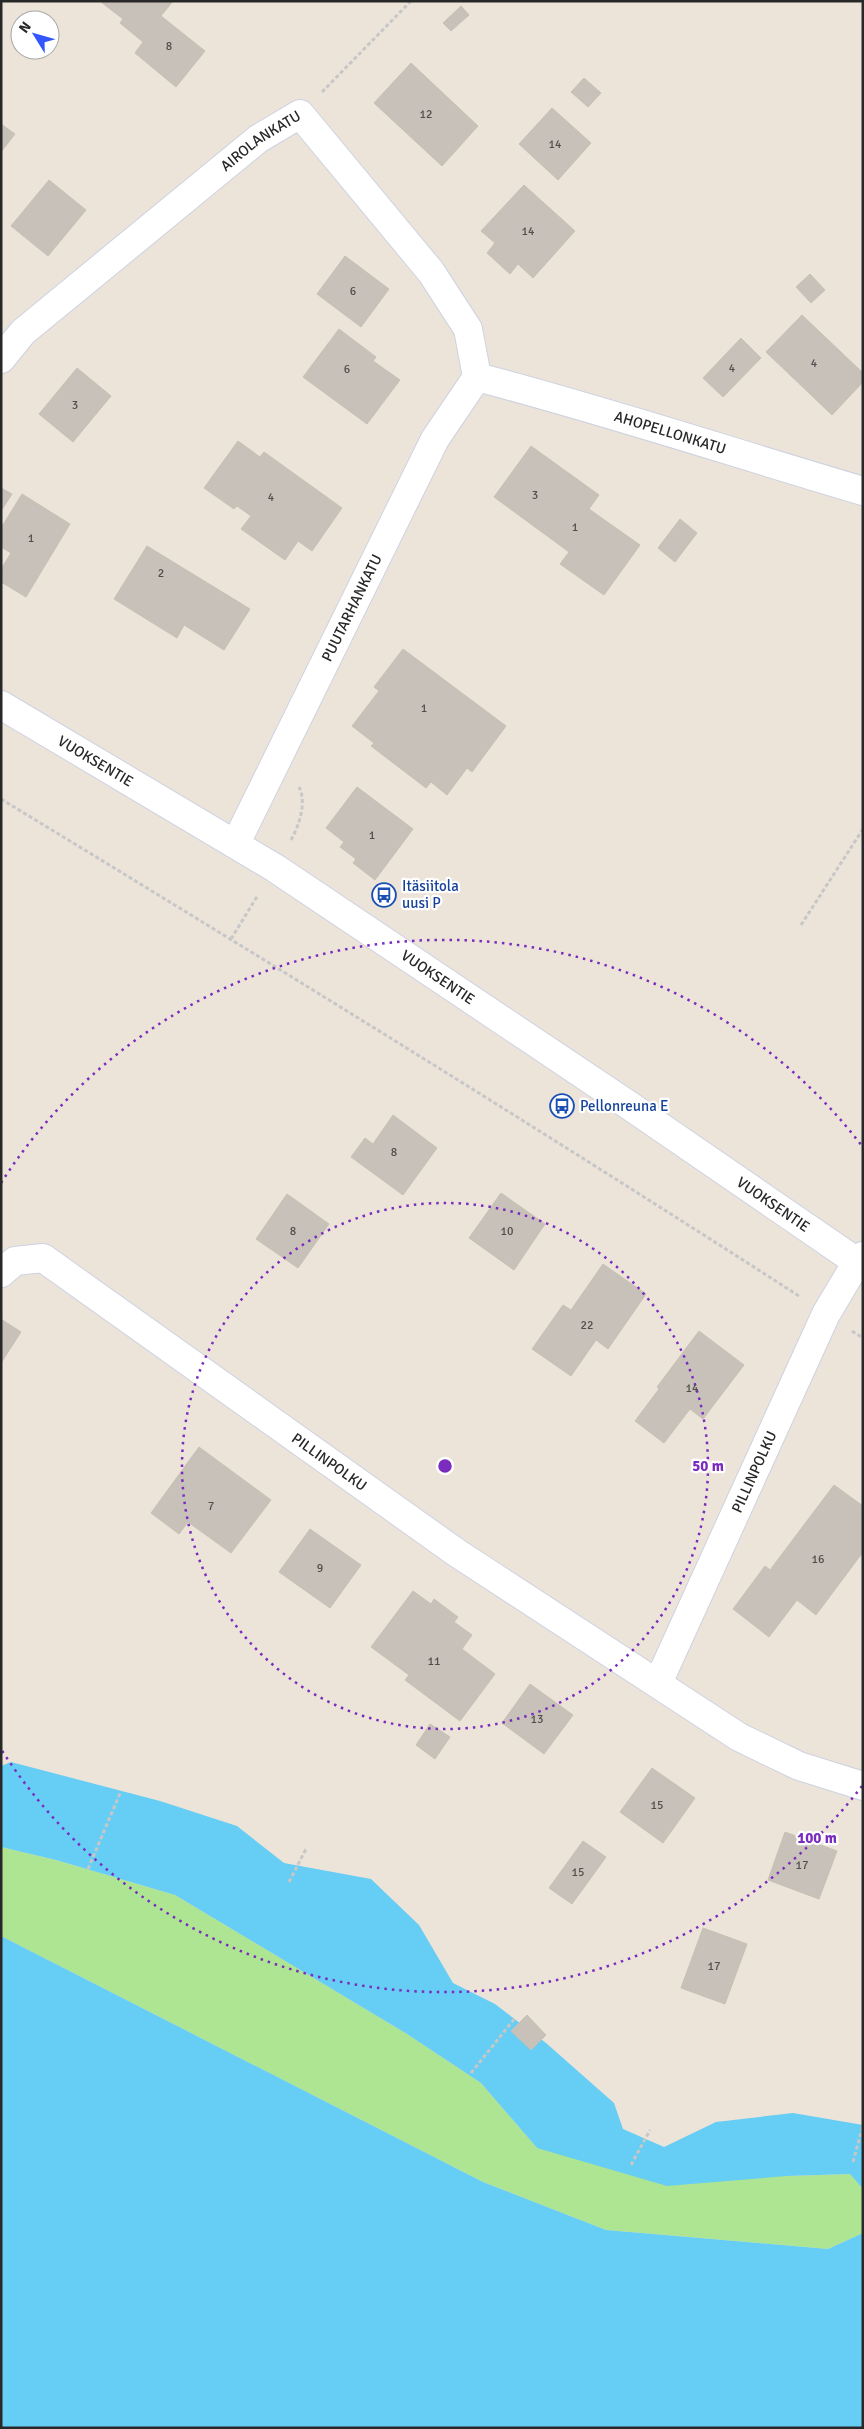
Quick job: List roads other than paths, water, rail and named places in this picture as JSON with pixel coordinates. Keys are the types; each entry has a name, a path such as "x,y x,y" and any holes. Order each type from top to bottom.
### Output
{"street":[{"name":"AIROLANKATU","path":"1,359 23,332 258,139 300,114 436,280 468,329 477,377"},
{"name":"AHOPELLONKATU","path":"477,377 578,404 863,491"},
{"name":"PUUTARHANKATU","path":"236,843 435,439 477,377"},
{"name":"VUOKSENTIE","path":"1,705 236,843 861,1261"},
{"name":"PILLINPOLKU","path":"1,1273 14,1261 43,1258 457,1554 739,1737 799,1766 863,1786"},
{"name":"PILLINPOLKU","path":"658,1684 826,1314 861,1261"}],"water":[{"path":"11,1762 160,1801 237,1826 284,1863 371,1879 419,1925 453,1983 495,2004 546,2043 614,2103 623,2129 664,2147 716,2122 793,2113 863,2125 863,2189 850,2174 787,2176 667,2186 537,2148 481,2083 407,2034 175,1895 56,1860 1,1847 1,1766"},
{"path":"1,1936 483,2182 606,2230 828,2249 863,2233 863,2428 1,2428"}],"place":[{"name":"Itäsiitola uusi P","path":"384,895"},
{"name":"Pellonreuna E","path":"562,1106"}]}
